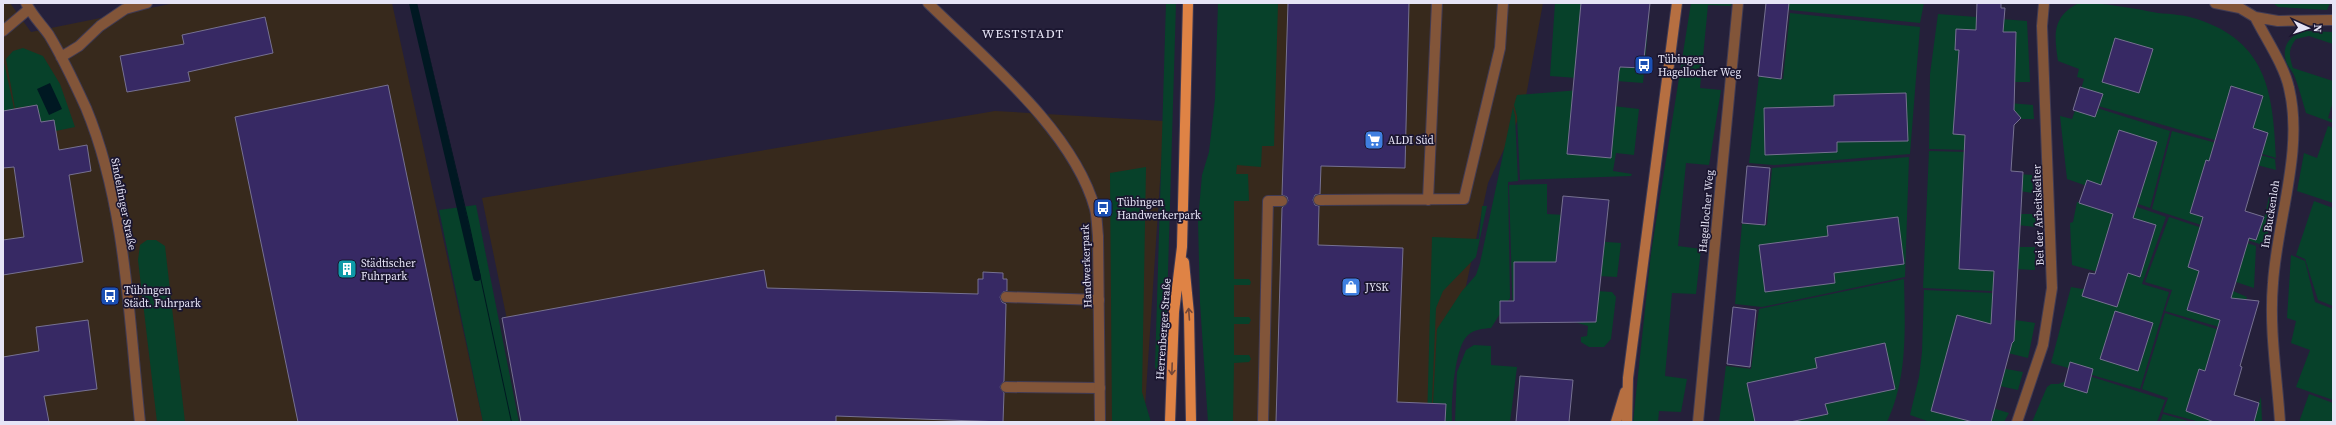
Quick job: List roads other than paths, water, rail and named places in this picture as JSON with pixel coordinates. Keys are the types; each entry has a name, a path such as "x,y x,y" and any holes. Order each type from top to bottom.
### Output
{"main road":[{"path":"1182,247 1188,3"},
{"name":"Herrenberger Straße","path":"1170,422 1174,312 1182,247"},
{"name":"Herrenberger Straße","path":"1182,247 1189,314 1191,422"}],"street":[{"path":"61,57 79,46 100,26 125,9 147,3"},
{"name":"Handwerkerpark","path":"928,3 1028,102 1062,141 1084,180 1095,209 1098,236 1100,422"},
{"path":"1428,200 1437,3"},
{"path":"1319,200 1464,199 1500,48 1504,3"},
{"path":"1627,422 1628,382 1677,3"},
{"name":"Hagellocher Weg","path":"1698,422 1738,3"},
{"name":"Bei der Arbeitskelter","path":"2017,422 2043,345 2052,288 2042,26 2044,3"},
{"path":"2215,3 2240,8 2256,17 2278,21 2333,20"},
{"name":"Sindelfinger Straße","path":"3,31 27,6 49,36 86,108 106,168 120,241 140,422"},
{"name":"Im Buckenloh","path":"2256,17 2289,87 2294,120 2293,146 2272,284 2273,332 2280,422"},
{"path":"1262,422 1268,201 1282,201"},
{"path":"1006,297 1099,300"},
{"path":"1616,422 1628,382"},
{"path":"1006,387 1100,388"}],"water":[{"path":"417,3 470,226 512,422 469,226"},
{"path":"50,83 62,109 49,115 37,89"}],"waterway":[{"path":"413,3 477,277"}],"place":[{"name":"Tübingen Hagellocher Weg","path":"1644,65"},
{"name":"ALDI Süd","path":"1374,140"},
{"name":"Tübingen Handwerkerpark","path":"1103,208"},
{"name":"Städtischer Fuhrpark","path":"347,269"},
{"name":"JYSK","path":"1351,287"},
{"name":"Tübingen Städt. Fuhrpark","path":"110,296"}],"district":[{"name":"WESTSTADT","path":"1023,33"}]}
